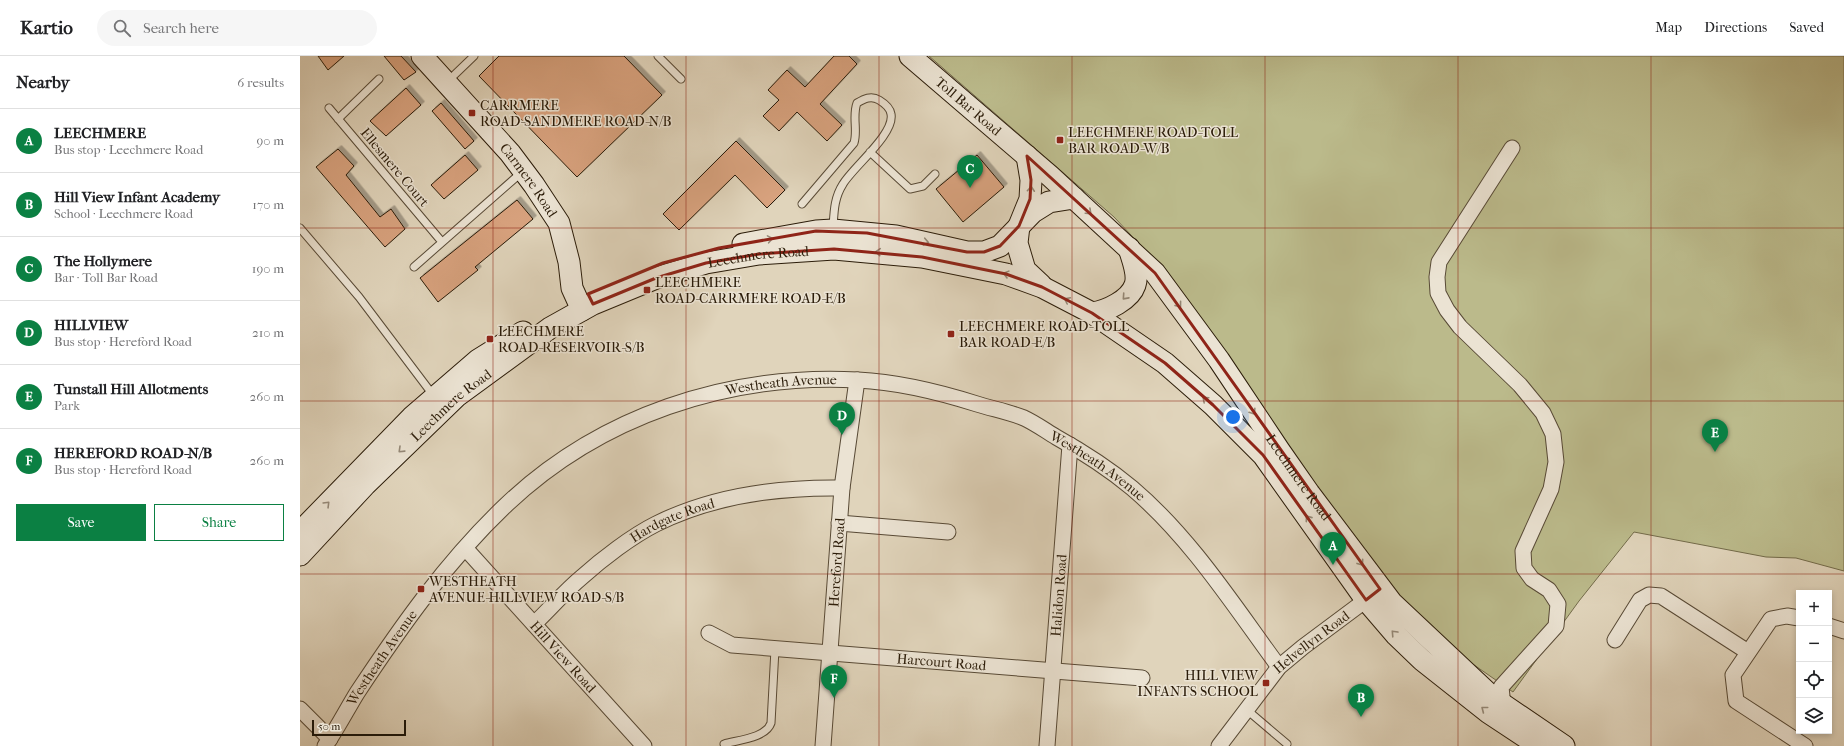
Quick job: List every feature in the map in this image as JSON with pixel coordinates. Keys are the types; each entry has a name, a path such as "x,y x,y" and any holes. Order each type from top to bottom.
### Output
{"main road":[{"name":"Carmere Road","path":"422,56 510,153 559,223 569,262 571,281 585,302"},
{"name":"Toll Bar Road","path":"910,56 1050,176"},
{"path":"1027,156 1032,180 1030,199 1019,226 1017,243 1018,251 1025,270 1042,287"},
{"name":"Leechmere Road","path":"1050,176 1155,273 1220,360 1373,594 1396,635 1422,660 1489,713 1539,746"},
{"name":"Leechmere Road","path":"300,555 365,485 457,396 616,279 663,263 719,248 786,236 833,230 888,236 967,252 984,252 1000,246 1033,212 1049,202 1074,198"},
{"path":"1092,313 1102,312 1122,301 1135,285 1135,271 1129,248"},
{"name":"Leechmere Road","path":"300,532 412,417 478,360 585,302 706,263 759,254 834,249 922,256 1006,274 1042,287 1092,313 1165,363 1213,405 1263,455 1373,594 1407,618 1503,706 1564,746"}],"street":[{"path":"1503,706 1501,687 1556,626 1558,604 1549,590 1532,579 1524,568 1523,551 1551,489 1556,462 1553,434 1543,413 1520,385 1460,327 1447,310 1438,293 1436,277 1439,262 1512,148"},
{"name":"Westheath Avenue","path":"328,743 354,697 394,637 466,548 504,507 538,478 570,454 610,431 675,403 750,385 789,381 857,380 924,390 1025,418 1098,462 1133,489 1162,517 1188,546 1217,583 1279,667"},
{"name":"Hereford Road","path":"823,746 842,488 857,380"},
{"name":"Halidon Road","path":"1046,746 1070,445"},
{"name":"Hardgate Road","path":"534,624 581,578 614,551 655,524 703,505 752,495 804,488 842,488"},
{"path":"839,523 948,532"},
{"name":"Hill View Road","path":"466,548 644,746"},
{"name":"Helvellyn Road","path":"1218,746 1279,667 1373,594"},
{"path":"1615,640 1640,600 1649,595 1661,596 1748,652"},
{"path":"1796,618 1787,616 1770,619 1733,675 1736,701 1801,745"},
{"path":"1832,627 1844,630"},
{"name":"Harcourt Road","path":"709,633 732,644 830,654 1142,678"},
{"path":"300,709 328,743"}],"lane":[{"path":"445,83 474,56"},
{"path":"658,56 681,79"},
{"path":"338,119 379,79"},
{"path":"802,204 854,143 856,135 854,112 857,103 866,98 876,98 886,105 891,114 890,125 870,152 843,183 834,202 833,230"},
{"name":"Ellesmere Court","path":"329,108 442,242"},
{"path":"870,152 910,189 923,186 936,174"},
{"path":"414,267 523,171"},
{"path":"300,228 359,297 434,397"},
{"path":"724,744 761,734 769,729 771,722 775,648"},
{"path":"1247,710 1287,744"}],"highlighted area":[{"path":"1027,156 1155,273 1380,589 1366,600 1263,455 1213,405 1165,363 1092,313 1042,287 1006,274 922,257 834,249 759,254 706,263 656,278 593,304 588,294 663,263 719,248 816,231 867,233 967,252 984,252 1000,246 1019,226 1030,199 1031,180"}],"shaded area":[{"path":"929,56 1844,56 1844,571 1796,558 1766,557 1634,532 1579,601 1513,692 1441,642 1389,591 1163,269 1114,217"}],"building":[{"path":"318,56 344,56 328,70"},
{"path":"384,56 401,56 416,72 404,80"},
{"path":"499,56 624,56 662,95 577,177 479,76"},
{"path":"834,56 849,56 857,64 820,104 842,125 827,141 797,112 779,131 763,116 779,100 768,90 787,70 805,87"},
{"path":"406,88 421,105 386,136 370,121"},
{"path":"441,103 474,141 465,149 432,111"},
{"path":"736,141 785,190 767,208 735,175 679,230 663,214"},
{"path":"338,149 354,166 346,175 380,217 391,209 405,229 385,247 316,167"},
{"path":"465,155 478,170 444,199 431,185"},
{"path":"977,155 1004,187 963,222 936,189"},
{"path":"517,200 533,219 475,267 478,270 438,302 420,278"}],"place":[{"name":"CARRMERE ROAD-SANDMERE ROAD-N/B","path":"472,113"},
{"name":"LEECHMERE ROAD-TOLL BAR ROAD-W/B","path":"1060,140"},
{"name":"The Hollymere","path":"970,188"},
{"name":"LEECHMERE ROAD-CARRMERE ROAD-E/B","path":"647,290"},
{"name":"LEECHMERE ROAD-TOLL BAR ROAD-E/B","path":"951,334"},
{"name":"LEECHMERE ROAD-RESERVOIR-S/B","path":"490,339"},
{"name":"HILLVIEW","path":"842,435"},
{"name":"Tunstall Hill Allotments","path":"1715,452"},
{"name":"LEECHMERE","path":"1333,565"},
{"name":"WESTHEATH AVENUE-HILLVIEW ROAD-S/B","path":"421,589"},
{"name":"HILL VIEW INFANTS SCHOOL","path":"1266,683"},
{"name":"HEREFORD ROAD-N/B","path":"834,698"},
{"name":"Hill View Infant Academy","path":"1361,717"}]}
